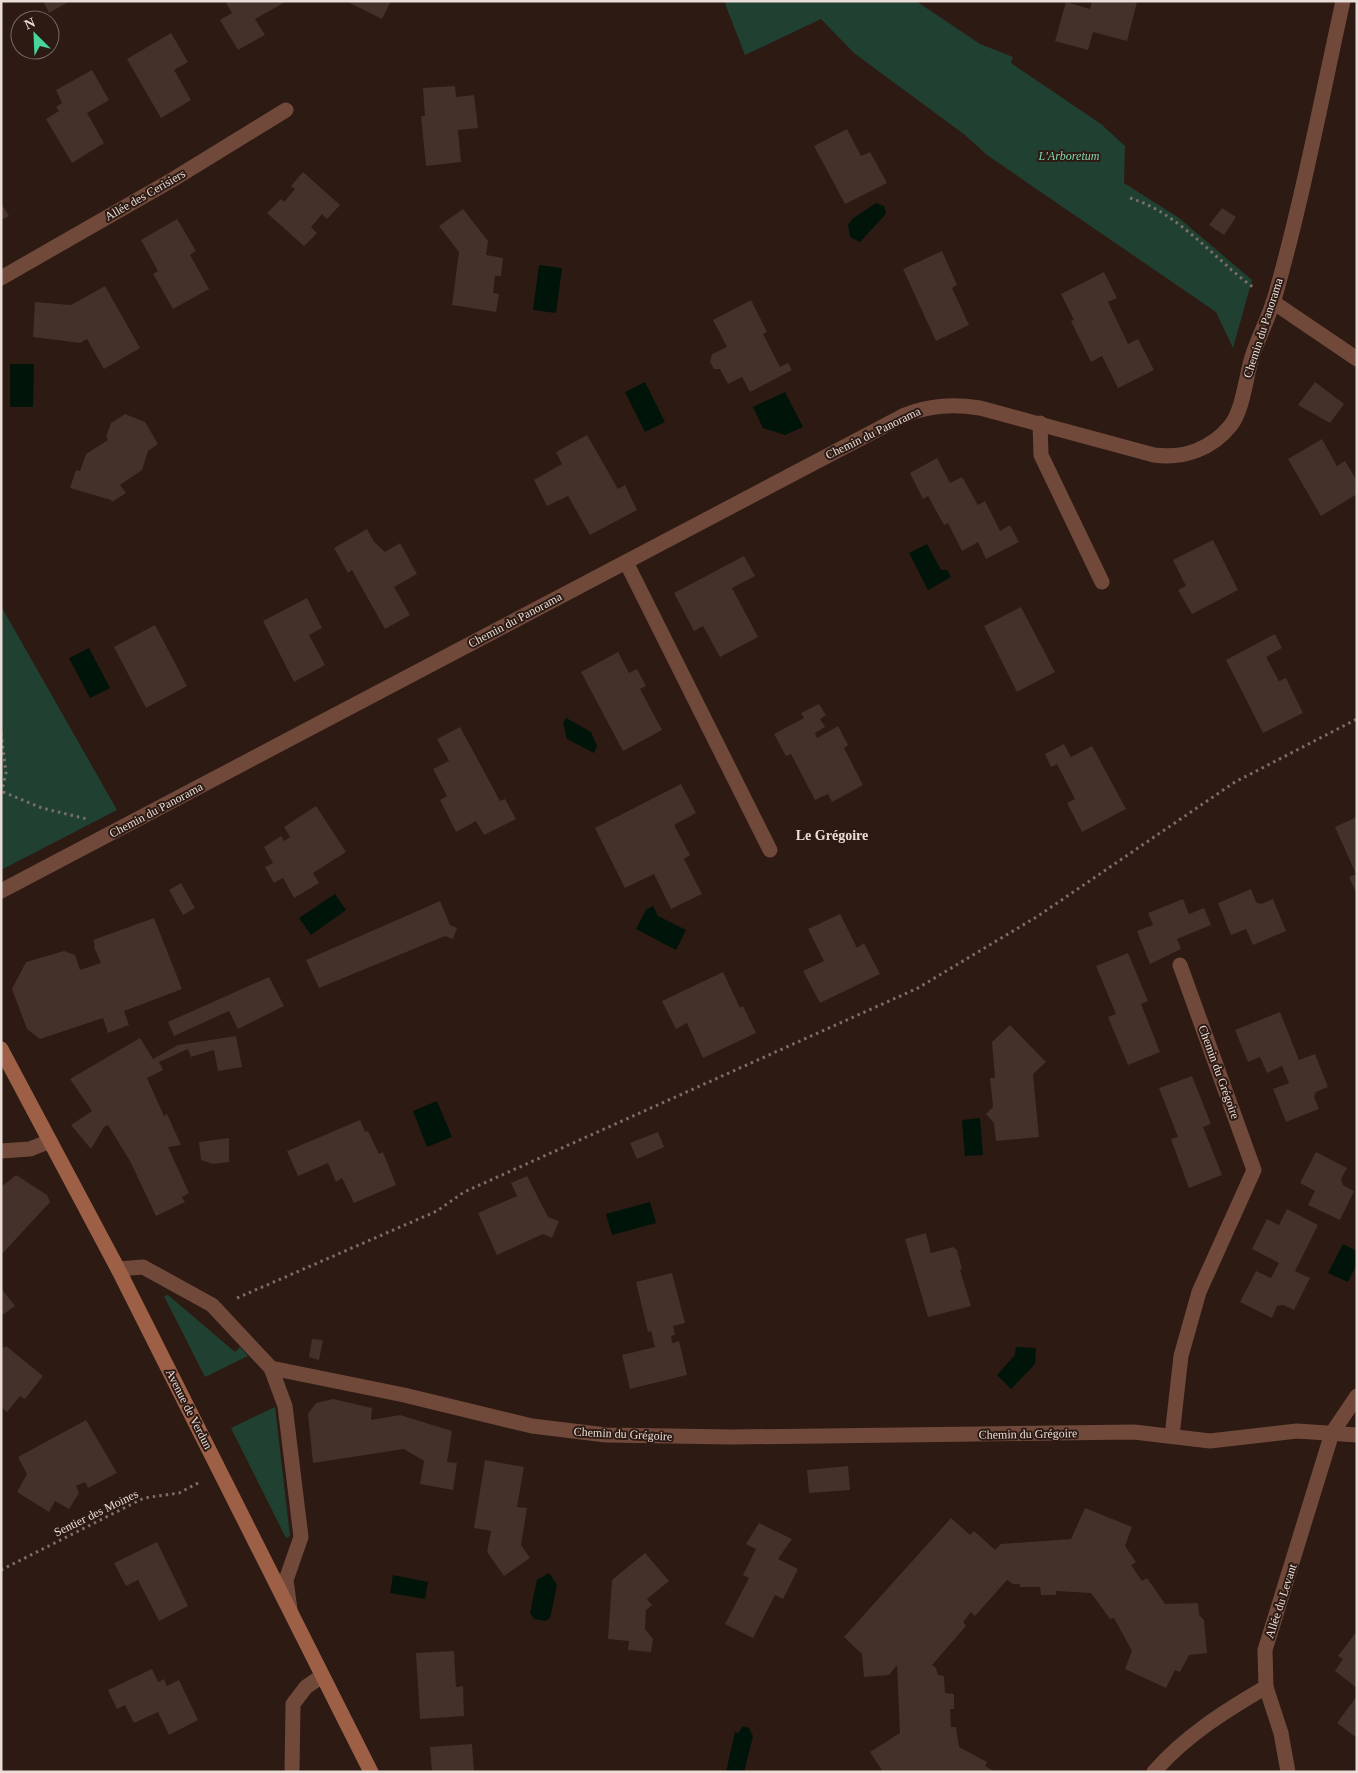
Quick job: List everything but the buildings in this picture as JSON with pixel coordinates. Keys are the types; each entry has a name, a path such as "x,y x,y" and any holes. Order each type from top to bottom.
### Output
{"street":[{"name":"Chemin du Panorama","path":"1,891 905,415 925,407 956,405 1040,423 1154,455 1170,457 1185,455 1206,447 1223,434 1233,423 1252,356 1273,302 1343,1"},
{"name":"Allée des Cerisiers","path":"1,278 172,180 286,110"},
{"path":"1273,302 1357,359"},
{"path":"1040,423 1041,455 1102,582"},
{"path":"626,562 770,850"},
{"name":"Chemin du Grégoire","path":"1172,1436 1181,1356 1199,1292 1254,1170 1180,965"},
{"name":"Avenue de Verdun","path":"1,1049 118,1269 371,1772"},
{"path":"1,1151 30,1149 50,1141"},
{"path":"118,1269 143,1267 212,1305 271,1368 285,1406 301,1537 286,1580 290,1609"},
{"name":"Chemin du Grégoire","path":"271,1368 404,1395 532,1426 606,1435 786,1437 1134,1432 1210,1441 1297,1432 1357,1435"},
{"name":"Allée du Levant","path":"1288,1772 1280,1733 1266,1686 1265,1650 1332,1433 1357,1396"},
{"path":"292,1772 293,1704 306,1687 322,1676"},
{"path":"1154,1772 1173,1750 1227,1710 1266,1686"}],"path":[{"path":"1130,198 1142,202 1174,221 1254,288"},
{"path":"230,1300 247,1296 437,1211 464,1192 918,988 1038,916 1235,782 1357,719"},
{"path":"1,733 6,773 2,793 42,808 90,819"},
{"name":"Sentier des Moines","path":"1,1570 144,1498 180,1493 202,1481"}],"green space":[{"name":"L'Arboretum","path":"724,1 916,1 980,44 1013,57 1011,63 1101,124 1125,146 1124,183 1179,218 1252,280 1233,348 1216,312 987,155 965,135 854,53 821,19 745,55"},
{"path":"1,606 117,810 1,870"},
{"path":"168,1295 235,1352 240,1347 248,1356 205,1377 164,1296"},
{"path":"275,1407 290,1536 286,1538 231,1428"}],"shaded area":[{"path":"876,203 884,206 886,213 884,216 860,242 850,237 848,225 852,219"},
{"path":"539,265 562,268 556,313 533,310"},
{"path":"10,364 34,364 33,407 10,407"},
{"path":"645,382 665,422 645,432 625,392"},
{"path":"785,392 803,427 785,435 763,428 753,407"},
{"path":"927,544 941,570 947,570 951,577 928,590 909,553"},
{"path":"89,648 110,688 90,698 69,658"},
{"path":"566,718 591,732 597,746 594,753 567,739 563,723"},
{"path":"335,894 346,910 311,935 299,918"},
{"path":"653,906 658,916 686,930 676,950 636,929 646,910"},
{"path":"437,1101 452,1137 427,1147 413,1111"},
{"path":"980,1118 983,1155 965,1156 962,1120"},
{"path":"650,1202 656,1223 612,1235 606,1214"},
{"path":"1343,1244 1357,1251 1357,1264 1348,1282 1328,1273"},
{"path":"1016,1347 1036,1348 1035,1364 1011,1389 997,1375 1015,1355"},
{"path":"549,1573 557,1585 550,1618 545,1621 534,1619 530,1613 537,1580"},
{"path":"393,1575 428,1582 425,1599 390,1593"},
{"path":"743,1726 749,1728 753,1736 744,1772 726,1772 735,1732 738,1733"}],"district":[{"name":"Le Grégoire","path":"832,835"}]}
